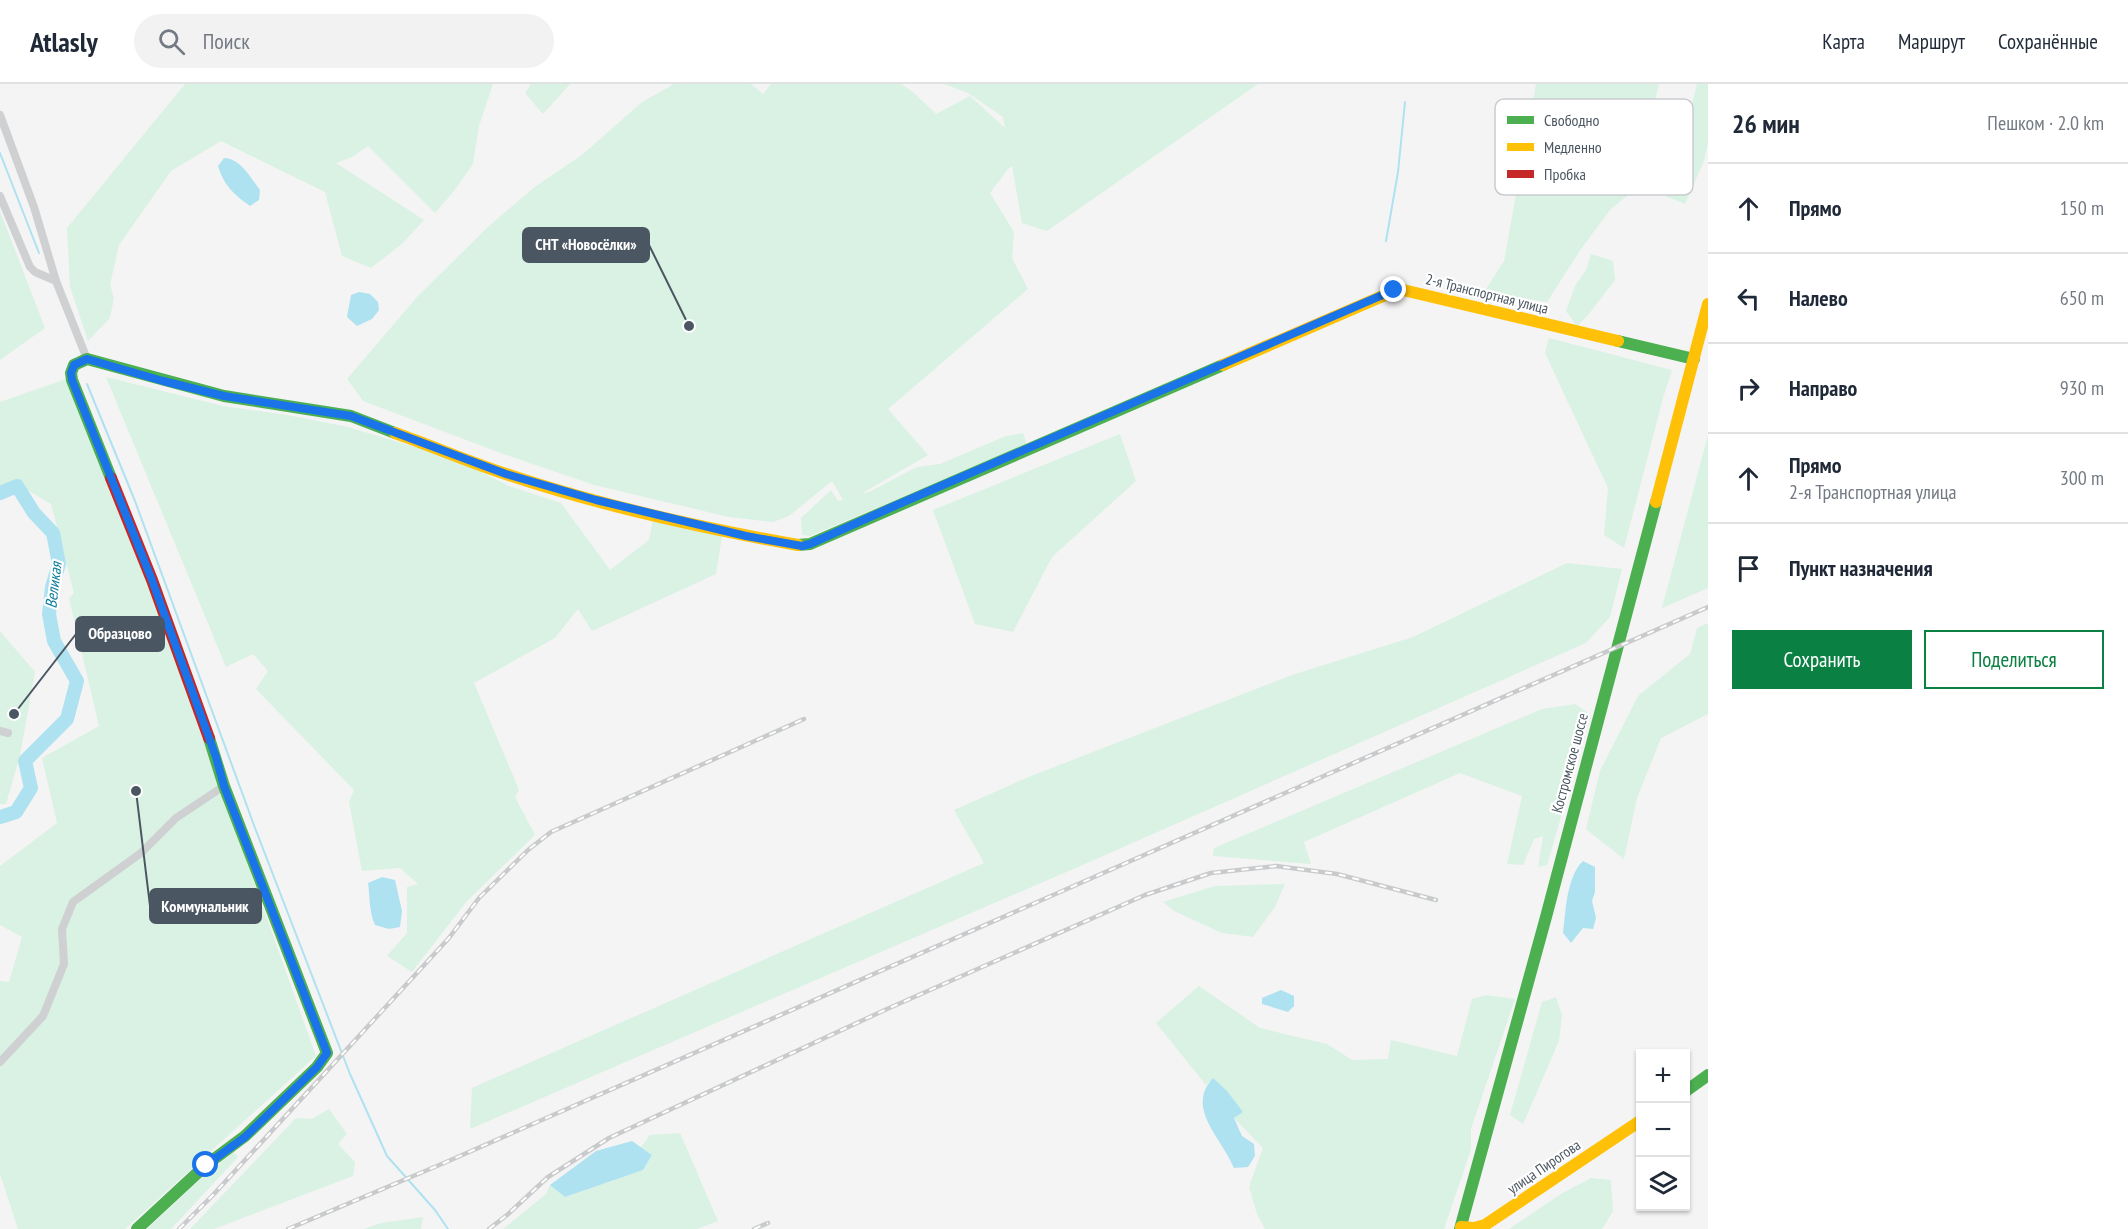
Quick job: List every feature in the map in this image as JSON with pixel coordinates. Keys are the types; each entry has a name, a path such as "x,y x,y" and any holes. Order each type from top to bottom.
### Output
{"main road":[{"name":"2-я Транспортная улица","path":"87,359 224,396 351,416 506,474 596,500 746,536 802,546 1399,289 1694,359"},
{"name":"Костромское шоссе","path":"1461,1228 1708,304"},
{"path":"87,359 74,365 71,373 72,380 152,580 216,757 224,786 327,1053 317,1067 245,1137 206,1165 138,1229"},
{"path":"1690,1088 1708,1076"},
{"name":"улица Пирогова","path":"1461,1228 1485,1225 1636,1124"}],"street":[{"path":"0,115 34,207 56,281 87,359"},
{"path":"0,196 30,267 35,272 56,281"},
{"path":"0,1062 43,1016 64,964 62,929 73,902 141,853 176,818 224,786"}],"green space":[{"path":"185,84 493,84 479,126 473,164 435,213 368,146 352,157 336,163 424,220 403,243 371,268 342,256 325,192 221,141 171,171 119,245 110,285 114,298 110,318 88,341 70,287 67,228"},
{"path":"531,84 570,84 543,114 525,93"},
{"path":"674,84 751,84 763,94 771,84 901,84 936,114 970,96 1005,128 1003,117 968,93 944,84 1258,84 1047,231 1022,223 1012,166 1008,169 990,193 1014,232 1012,258 1028,289 888,409 928,455 861,494 917,467 940,464 1006,436 1023,433 1027,445 810,536 802,535 801,518 831,490 838,501 843,500 832,481 789,516 773,522 729,517 594,485 498,452 363,401 347,379 417,297 490,225 536,186 582,155 642,102"},
{"path":"1536,84 1659,84 1655,99 1533,99"},
{"path":"1697,84 1708,84 1708,143 1704,161 1693,186 1693,100"},
{"path":"1516,195 1628,195 1610,210 1581,249 1547,302 1484,292 1504,261"},
{"path":"1665,195 1689,195 1685,204"},
{"path":"0,211 45,328 0,360"},
{"path":"1591,254 1613,261 1615,280 1577,326 1566,311 1575,286 1586,270"},
{"path":"1549,338 1672,370 1624,548 1604,535 1608,488 1545,353"},
{"path":"106,377 223,406 348,427 455,459 509,486 561,503 610,570 649,540 653,519 722,536 716,574 592,631 578,609 555,638 474,683 519,790 515,797 535,835 467,901 412,972 387,956 407,933 407,887 418,884 400,868 362,871 349,802 354,790 256,689 268,671 253,654 226,667"},
{"path":"69,378 144,574 316,1056 125,1229 18,1229 0,1174 0,981 9,982 22,937 0,925 0,866 57,823 42,758 99,726 69,598 74,593 51,504 22,487 0,494 0,402"},
{"path":"1120,434 1136,481 1052,557 1013,632 975,624 933,510"},
{"path":"1708,435 1708,588 1662,608"},
{"path":"1567,563 1622,569 1610,617 1586,643 1078,867 470,1129 472,1088 984,863 954,810 1031,776 1292,675 1413,637"},
{"path":"1708,623 1708,714 1661,738 1637,798 1624,859 1586,829 1600,771 1638,696 1690,654 1697,628"},
{"path":"0,631 35,672 20,755 6,804 0,804"},
{"path":"1575,704 1591,715 1547,865 1538,867 1543,836 1534,839 1523,865 1507,864 1522,796 1460,773 1304,842 1311,864 1213,856 1214,848 1542,709"},
{"path":"1285,884 1275,907 1253,937 1222,933 1174,911 1163,902 1215,886"},
{"path":"1199,986 1260,1028 1327,1044 1352,1060 1388,1059 1391,1040 1457,1056 1472,999 1486,995 1515,999 1471,1129 1471,1149 1444,1229 1265,1229 1257,1214 1249,1187 1263,1148 1234,1118 1243,1112 1213,1078 1206,1085 1156,1023"},
{"path":"1556,997 1562,1015 1559,1041 1523,1124 1510,1115 1542,1002"},
{"path":"329,1109 347,1134 338,1144 355,1162 353,1176 214,1229 190,1229 296,1118 312,1119"},
{"path":"680,1133 718,1221 697,1229 503,1229 546,1194 550,1185 565,1197 643,1170 652,1155 641,1147 650,1135"},
{"path":"234,1152 238,1157 171,1229 147,1229 203,1177"},
{"path":"1591,1178 1611,1180 1613,1211 1602,1229 1509,1229 1561,1194"},
{"path":"423,1217 421,1229 364,1229 381,1223"}],"water":[{"path":"224,158 235,161 245,170 260,190 259,200 250,206 230,189 218,166"},
{"path":"359,292 370,294 378,302 379,310 372,319 357,326 347,317 351,295"},
{"path":"1583,861 1595,867 1595,892 1592,901 1596,918 1593,929 1583,928 1571,943 1563,933 1566,905 1573,876"},
{"path":"382,877 395,880 402,911 400,927 389,929 375,925 373,920 368,883"},
{"path":"1281,990 1294,996 1294,1006 1288,1012 1262,1004 1262,998"},
{"path":"1213,1078 1227,1091 1243,1112 1234,1118 1242,1136 1254,1144 1255,1156 1248,1167 1234,1168 1208,1123 1203,1101 1205,1089"},
{"path":"632,1141 652,1155 643,1170 565,1197 550,1185 596,1151"}],"waterway":[{"path":"1386,241 1398,172 1405,102"},
{"path":"0,153 39,253"},
{"path":"87,384 135,501 255,828 350,1074 387,1156 435,1210 448,1229"},
{"name":"Великая","path":"0,493 17,486 34,513 53,533 59,564 52,587 49,614 54,641 77,681 67,719 25,761 31,788 16,812 0,817"}],"railway":[{"path":"288,1229 444,1163 1708,607"},
{"path":"179,1229 449,938 479,898 528,850 551,832 804,719"},
{"path":"489,1229 548,1177 609,1138 887,1009 1145,895 1211,873 1276,866 1337,874 1436,900"},
{"path":"754,1229 768,1223"}],"traffic: fast":[{"path":"1618,341 1694,359"},
{"path":"111,478 72,380 71,373 74,365 87,359 224,396 351,416 395,433"},
{"path":"798,545 810,544 1223,365"},
{"path":"1460,1229 1546,917 1656,502"},
{"path":"137,1229 206,1165 245,1136 317,1067 327,1053 224,786 209,738"},
{"path":"1690,1088 1708,1075"}],"traffic: slow":[{"path":"1223,365 1399,289 1618,341"},
{"path":"1656,502 1708,304"},
{"path":"395,433 492,469 577,496 688,523 798,545"},
{"path":"1461,1227 1474,1228 1485,1225 1636,1124"}],"traffic: jam":[{"path":"111,478 152,580 209,738"}],"place":[{"name":"СНТ «Новосёлки»","path":"689,326"},
{"name":"Образцово","path":"14,714"},
{"name":"Коммунальник","path":"136,791"}],"route":[{"path":"206,1165 245,1137 317,1067 327,1053 224,786 216,757 152,580 72,380 71,373 74,365 87,359 224,396 351,416 506,474 596,500 746,536 802,546 1394,290"}]}
